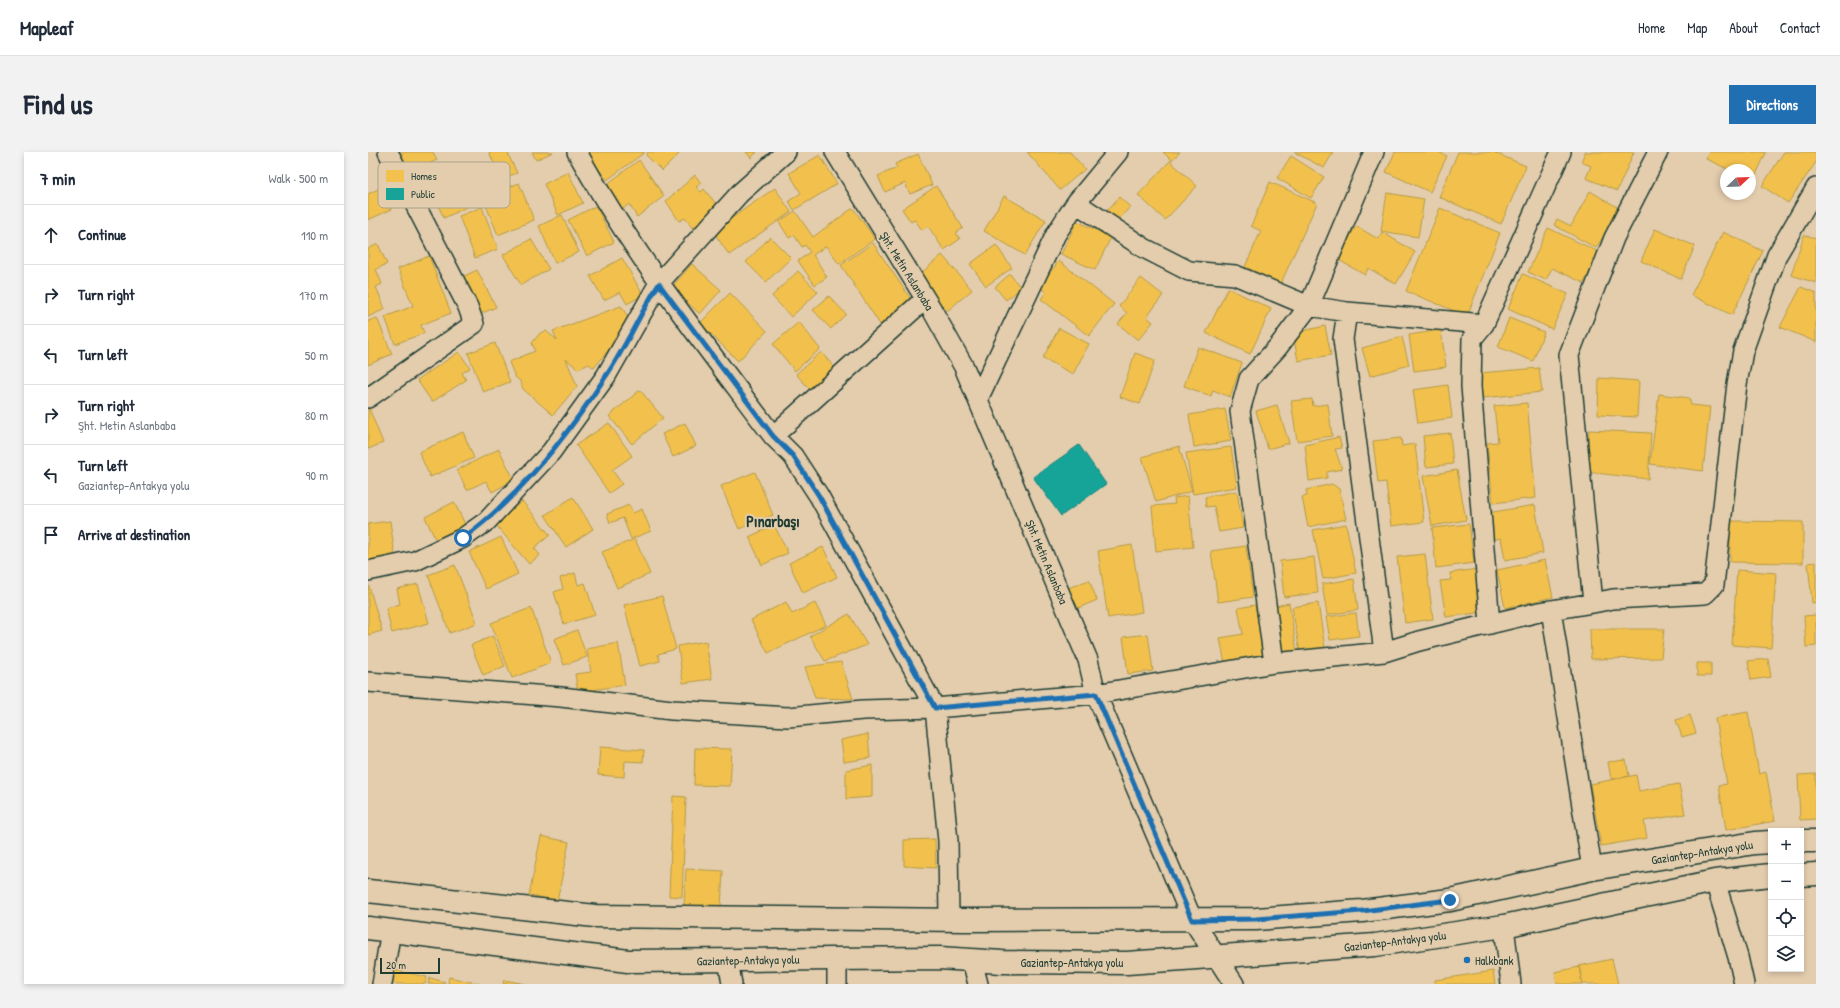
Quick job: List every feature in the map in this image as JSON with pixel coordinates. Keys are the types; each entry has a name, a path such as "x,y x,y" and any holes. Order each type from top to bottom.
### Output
{"main road":[{"path":"1804,842 1816,841"},
{"name":"Gaziantep-Antakya yolu","path":"368,891 595,916 949,919 1256,919 1370,910 1450,900 1592,869 1768,842"},
{"path":"1804,875 1816,874"},
{"name":"Gaziantep-Antakya yolu","path":"368,928 628,961 939,958 1002,962 1127,962 1375,945 1504,926 1715,881 1768,875"}],"street":[{"path":"388,152 393,162"},
{"path":"577,152 590,177 659,284 773,436 793,456 819,496 935,708 948,842 949,919"},
{"path":"368,571 415,561 463,538 487,520 551,452 602,383 635,329 659,284 740,193 786,152"},
{"name":"Şht. Metin Aslanbaba","path":"834,152 925,299 964,367 1088,660 1096,694 1192,920 1234,984"},
{"path":"978,399 1056,234 1076,203 1118,152"},
{"path":"1274,663 1240,411 1249,379 1278,347 1309,306 1374,152"},
{"path":"1490,624 1470,386 1472,339 1484,324 1561,152"},
{"path":"1593,603 1569,355 1614,238 1658,152"},
{"path":"368,682 561,697 672,710 788,717 863,710 935,708 1096,694 1274,663 1384,652 1419,641 1551,610 1613,599 1705,594 1714,585 1738,384 1744,351 1777,255 1816,188"},
{"path":"1076,203 1144,248 1189,271 1234,275 1309,306 1347,312 1484,324"},
{"path":"368,398 474,324 468,307 417,208"},
{"path":"773,436 925,299"},
{"path":"1347,312 1343,339 1384,652"},
{"path":"1551,610 1592,869"},
{"path":"1715,881 1738,957 1744,984"},
{"path":"1504,926 1511,984"},
{"path":"382,984 391,930"},
{"path":"837,959 838,984"},
{"path":"728,960 732,984"},
{"path":"972,960 978,984"}],"building: Homes":[{"path":"390,152 433,152 437,160 433,162 395,162"},
{"path":"489,152 512,152 508,154 517,173 510,176 510,162 493,162"},
{"path":"532,152 553,152 536,160"},
{"path":"589,152 645,152 607,180 587,154"},
{"path":"648,152 677,152 679,154 662,171 646,155"},
{"path":"746,152 757,152 751,158"},
{"path":"1027,152 1070,152 1085,169 1060,190"},
{"path":"1163,152 1180,152 1172,161"},
{"path":"1294,152 1333,152 1324,168"},
{"path":"1395,152 1438,152 1447,156 1430,192 1386,172"},
{"path":"1458,152 1493,152 1526,166 1501,224 1439,197"},
{"path":"1585,152 1634,152 1617,191 1586,178 1591,166 1581,162"},
{"path":"1709,152 1766,153 1756,175 1756,164 1720,164 1720,165 1706,159"},
{"path":"1784,152 1816,152 1816,162 1788,203 1762,186"},
{"path":"918,154 932,185 910,194 905,183 885,192 878,176 897,168 895,164"},
{"path":"820,155 837,184 794,210 789,201 801,193 789,173"},
{"path":"1291,156 1324,177 1311,198 1277,178"},
{"path":"639,160 664,196 637,217 629,204 622,210 606,185"},
{"path":"1170,161 1197,186 1165,220 1138,195"},
{"path":"568,172 583,203 558,215 544,184"},
{"path":"695,175 701,183 696,187 701,192 704,189 721,210 696,233 685,218 679,221 666,201"},
{"path":"1270,182 1317,203 1281,283 1245,267 1261,231 1251,226"},
{"path":"519,183 534,220 498,235 487,208 510,208 510,187"},
{"path":"936,186 963,228 956,233 960,239 944,250 928,226 922,230 915,220 911,222 902,209"},
{"path":"775,188 791,212 729,255 713,231"},
{"path":"378,189 378,208 392,209 368,220 368,194"},
{"path":"1590,191 1622,210 1607,237 1604,235 1596,248 1554,225 1557,219 1571,226"},
{"path":"1387,193 1424,199 1418,237 1381,231"},
{"path":"1004,196 1046,220 1025,255 984,231"},
{"path":"1119,197 1130,207 1118,220 1107,211"},
{"path":"596,206 614,242 587,256 568,220"},
{"path":"439,208 465,208 444,218"},
{"path":"482,208 498,249 475,258 459,216"},
{"path":"853,208 875,239 839,264 826,246 813,255 827,277 815,285 798,261 810,252 805,245 802,247 794,235 789,238 779,222 795,211 813,237"},
{"path":"1440,208 1500,233 1467,316 1406,291"},
{"path":"562,215 579,252 555,263 539,226"},
{"path":"1077,221 1111,237 1095,270 1061,254"},
{"path":"1356,226 1378,239 1382,232 1415,252 1396,284 1368,268 1365,275 1337,259"},
{"path":"1548,228 1599,252 1584,283 1552,268 1546,280 1528,272"},
{"path":"1655,229 1695,246 1681,279 1641,261"},
{"path":"1723,232 1763,251 1732,315 1691,295"},
{"path":"1804,235 1816,238 1816,283 1791,275"},
{"path":"770,237 791,258 766,282 746,262"},
{"path":"531,239 549,269 521,285 503,255"},
{"path":"873,243 916,307 883,329 841,265"},
{"path":"378,244 387,264 376,269 382,284 376,287 385,309 368,317 368,249"},
{"path":"996,245 1012,268 986,286 970,264"},
{"path":"942,255 972,290 947,311 918,276"},
{"path":"429,256 451,313 421,325 424,333 395,344 385,317 413,306 398,269"},
{"path":"622,258 643,295 627,304 620,292 604,300 590,276"},
{"path":"1059,261 1114,304 1089,336 1041,299 1046,292 1039,287"},
{"path":"692,264 721,290 700,314 671,288"},
{"path":"477,270 496,307 474,317 456,280"},
{"path":"798,271 818,292 791,317 772,296"},
{"path":"1010,274 1021,288 1006,300 995,287"},
{"path":"1523,274 1568,294 1552,329 1508,309"},
{"path":"1141,278 1163,295 1147,317 1153,322 1138,340 1118,324 1127,313 1119,306"},
{"path":"1801,287 1816,293 1816,342 1780,327"},
{"path":"1228,288 1271,309 1250,354 1206,333"},
{"path":"730,293 767,331 738,361 700,323"},
{"path":"829,296 846,314 831,329 813,310"},
{"path":"621,306 631,322 594,368 589,364 578,369 566,359 577,386 553,415 523,389 520,381 515,377 509,362 535,351 532,343 540,333 546,331 557,340 553,331"},
{"path":"377,318 392,354 368,365 368,321"},
{"path":"1509,318 1544,332 1533,361 1498,347"},
{"path":"799,322 820,349 795,371 773,344"},
{"path":"1325,326 1331,355 1298,361 1293,333"},
{"path":"1059,328 1089,344 1073,374 1043,358"},
{"path":"1441,330 1446,367 1414,371 1409,335"},
{"path":"1402,337 1409,365 1370,376 1362,348"},
{"path":"495,343 510,382 483,392 468,353"},
{"path":"1198,347 1242,363 1230,397 1213,390 1211,396 1184,386"},
{"path":"459,352 470,368 462,373 466,380 432,402 417,380"},
{"path":"821,352 840,374 815,395 796,374"},
{"path":"1135,353 1155,360 1140,404 1120,397"},
{"path":"1539,368 1542,392 1482,398 1479,373"},
{"path":"1599,378 1639,381 1637,417 1598,415"},
{"path":"1448,385 1452,418 1418,423 1413,390"},
{"path":"640,390 663,418 632,444 609,416"},
{"path":"1659,394 1689,398 1691,405 1710,407 1703,471 1650,464"},
{"path":"1312,399 1313,406 1328,404 1332,436 1297,441 1291,401"},
{"path":"1527,403 1536,498 1493,503 1487,443 1498,442 1494,406"},
{"path":"1277,405 1289,443 1268,449 1256,411"},
{"path":"369,408 383,443 368,449 368,409"},
{"path":"1225,409 1231,441 1194,447 1189,415"},
{"path":"609,423 632,456 612,470 622,484 609,493 576,445"},
{"path":"685,423 696,446 673,457 662,434"},
{"path":"1589,430 1651,433 1648,479 1586,472"},
{"path":"463,432 474,458 430,477 419,452"},
{"path":"1450,433 1453,464 1426,467 1423,436"},
{"path":"1339,437 1342,448 1335,449 1342,469 1327,472 1327,478 1309,481 1305,445"},
{"path":"1401,438 1402,446 1415,444 1424,522 1391,526 1386,482 1378,483 1373,441"},
{"path":"1179,446 1192,491 1156,502 1142,457"},
{"path":"1231,447 1237,487 1193,494 1186,453"},
{"path":"499,449 514,480 492,492 486,481 467,490 457,470"},
{"path":"1457,470 1466,520 1432,526 1423,476"},
{"path":"755,472 773,515 739,529 721,486"},
{"path":"1332,484 1339,489 1346,519 1308,527 1302,497 1307,496 1306,490"},
{"path":"1237,491 1243,528 1219,532 1214,506 1206,507 1205,497"},
{"path":"1188,496 1193,547 1156,551 1152,506 1175,504 1174,498"},
{"path":"573,497 593,529 566,547 545,515"},
{"path":"522,501 550,535 534,548 540,555 529,564 495,524"},
{"path":"454,502 469,532 439,547 425,517"},
{"path":"629,505 633,513 642,509 651,531 631,539 623,518 610,523 607,514"},
{"path":"1535,505 1543,553 1505,560 1501,538 1492,540 1487,513"},
{"path":"390,521 395,556 368,560 368,524"},
{"path":"1730,521 1803,522 1803,563 1730,562"},
{"path":"1346,524 1356,573 1323,579 1313,530"},
{"path":"1469,524 1474,563 1436,568 1432,528"},
{"path":"774,525 788,553 762,565 749,537"},
{"path":"501,537 518,574 486,589 469,552"},
{"path":"635,539 650,574 617,588 602,552"},
{"path":"1132,545 1142,612 1108,618 1098,551"},
{"path":"1246,546 1253,597 1218,602 1211,551"},
{"path":"823,547 837,577 803,593 789,563"},
{"path":"1425,554 1433,619 1405,623 1397,557"},
{"path":"1314,557 1318,593 1284,597 1280,561"},
{"path":"1545,560 1553,597 1505,608 1497,570"},
{"path":"1816,562 1816,602 1812,603 1808,563"},
{"path":"455,565 477,623 450,633 428,575"},
{"path":"1478,569 1485,612 1446,617 1440,581 1451,580 1450,573"},
{"path":"1737,570 1776,573 1771,648 1732,645"},
{"path":"575,573 578,585 585,583 595,615 564,624 554,592 563,589 560,578"},
{"path":"1354,579 1358,610 1327,615 1322,584"},
{"path":"1089,580 1097,600 1076,609 1068,588"},
{"path":"368,583 382,631 368,635"},
{"path":"418,584 429,623 392,633 386,608 400,604 397,589"},
{"path":"662,596 676,649 658,654 660,661 640,666 624,605"},
{"path":"786,602 792,614 815,603 826,625 768,653 751,620"},
{"path":"1289,603 1297,652 1280,655 1271,607"},
{"path":"1318,603 1325,648 1300,652 1292,607"},
{"path":"1255,605 1265,657 1225,664 1220,638 1243,634 1238,608"},
{"path":"531,608 551,663 512,678 491,623"},
{"path":"1356,613 1359,636 1330,640 1326,617"},
{"path":"849,614 867,645 825,661 810,636"},
{"path":"1816,615 1816,646 1806,647 1804,616"},
{"path":"1590,629 1664,629 1661,658 1591,659"},
{"path":"577,630 587,657 564,665 554,639"},
{"path":"1148,634 1153,671 1128,674 1123,637"},
{"path":"493,636 505,666 483,675 471,645"},
{"path":"706,641 712,679 683,683 678,646"},
{"path":"618,643 625,685 578,692 575,674 591,672 587,649"},
{"path":"1768,659 1771,677 1751,680 1748,661"},
{"path":"841,662 853,699 815,698 805,667"},
{"path":"1697,663 1711,663 1711,676 1697,676"},
{"path":"1748,712 1759,774 1766,772 1775,821 1726,830 1719,785 1727,784 1715,718"},
{"path":"1690,715 1696,733 1682,737 1676,720"},
{"path":"868,734 870,758 844,762 841,740"},
{"path":"600,747 644,750 643,762 625,761 624,777 598,775"},
{"path":"695,748 732,749 730,786 694,785"},
{"path":"1626,760 1629,776 1611,779 1608,762"},
{"path":"872,765 872,797 846,799 846,770"},
{"path":"1816,774 1816,819 1800,820 1798,775"},
{"path":"1636,775 1639,791 1679,784 1685,814 1644,821 1647,838 1601,846 1590,784"},
{"path":"673,796 686,797 682,897 669,896"},
{"path":"541,836 569,842 557,901 529,895"},
{"path":"935,839 936,868 904,866 904,840"},
{"path":"686,869 723,871 721,908 684,906"},
{"path":"1612,959 1618,984 1583,984 1579,966"},
{"path":"1579,967 1582,984 1557,984 1555,972"},
{"path":"394,970 427,977 425,984 391,984"},
{"path":"1493,971 1495,984 1435,984 1435,980"},
{"path":"449,977 480,984 448,984"},
{"path":"430,978 445,982 444,984 428,984"},
{"path":"504,980 526,984 503,984"}],"building: Public":[{"path":"1079,445 1106,484 1061,516 1033,477"}],"place":[{"name":"Halkbank","path":"1467,960"}],"district":[{"name":"Pınarbaşı","path":"773,521"}],"route":[{"path":"463,538 487,520 551,452 606,376 635,329 652,294 659,284 773,436 793,456 819,496 935,708 1096,694 1192,920 1256,919 1362,911 1450,900"}]}
